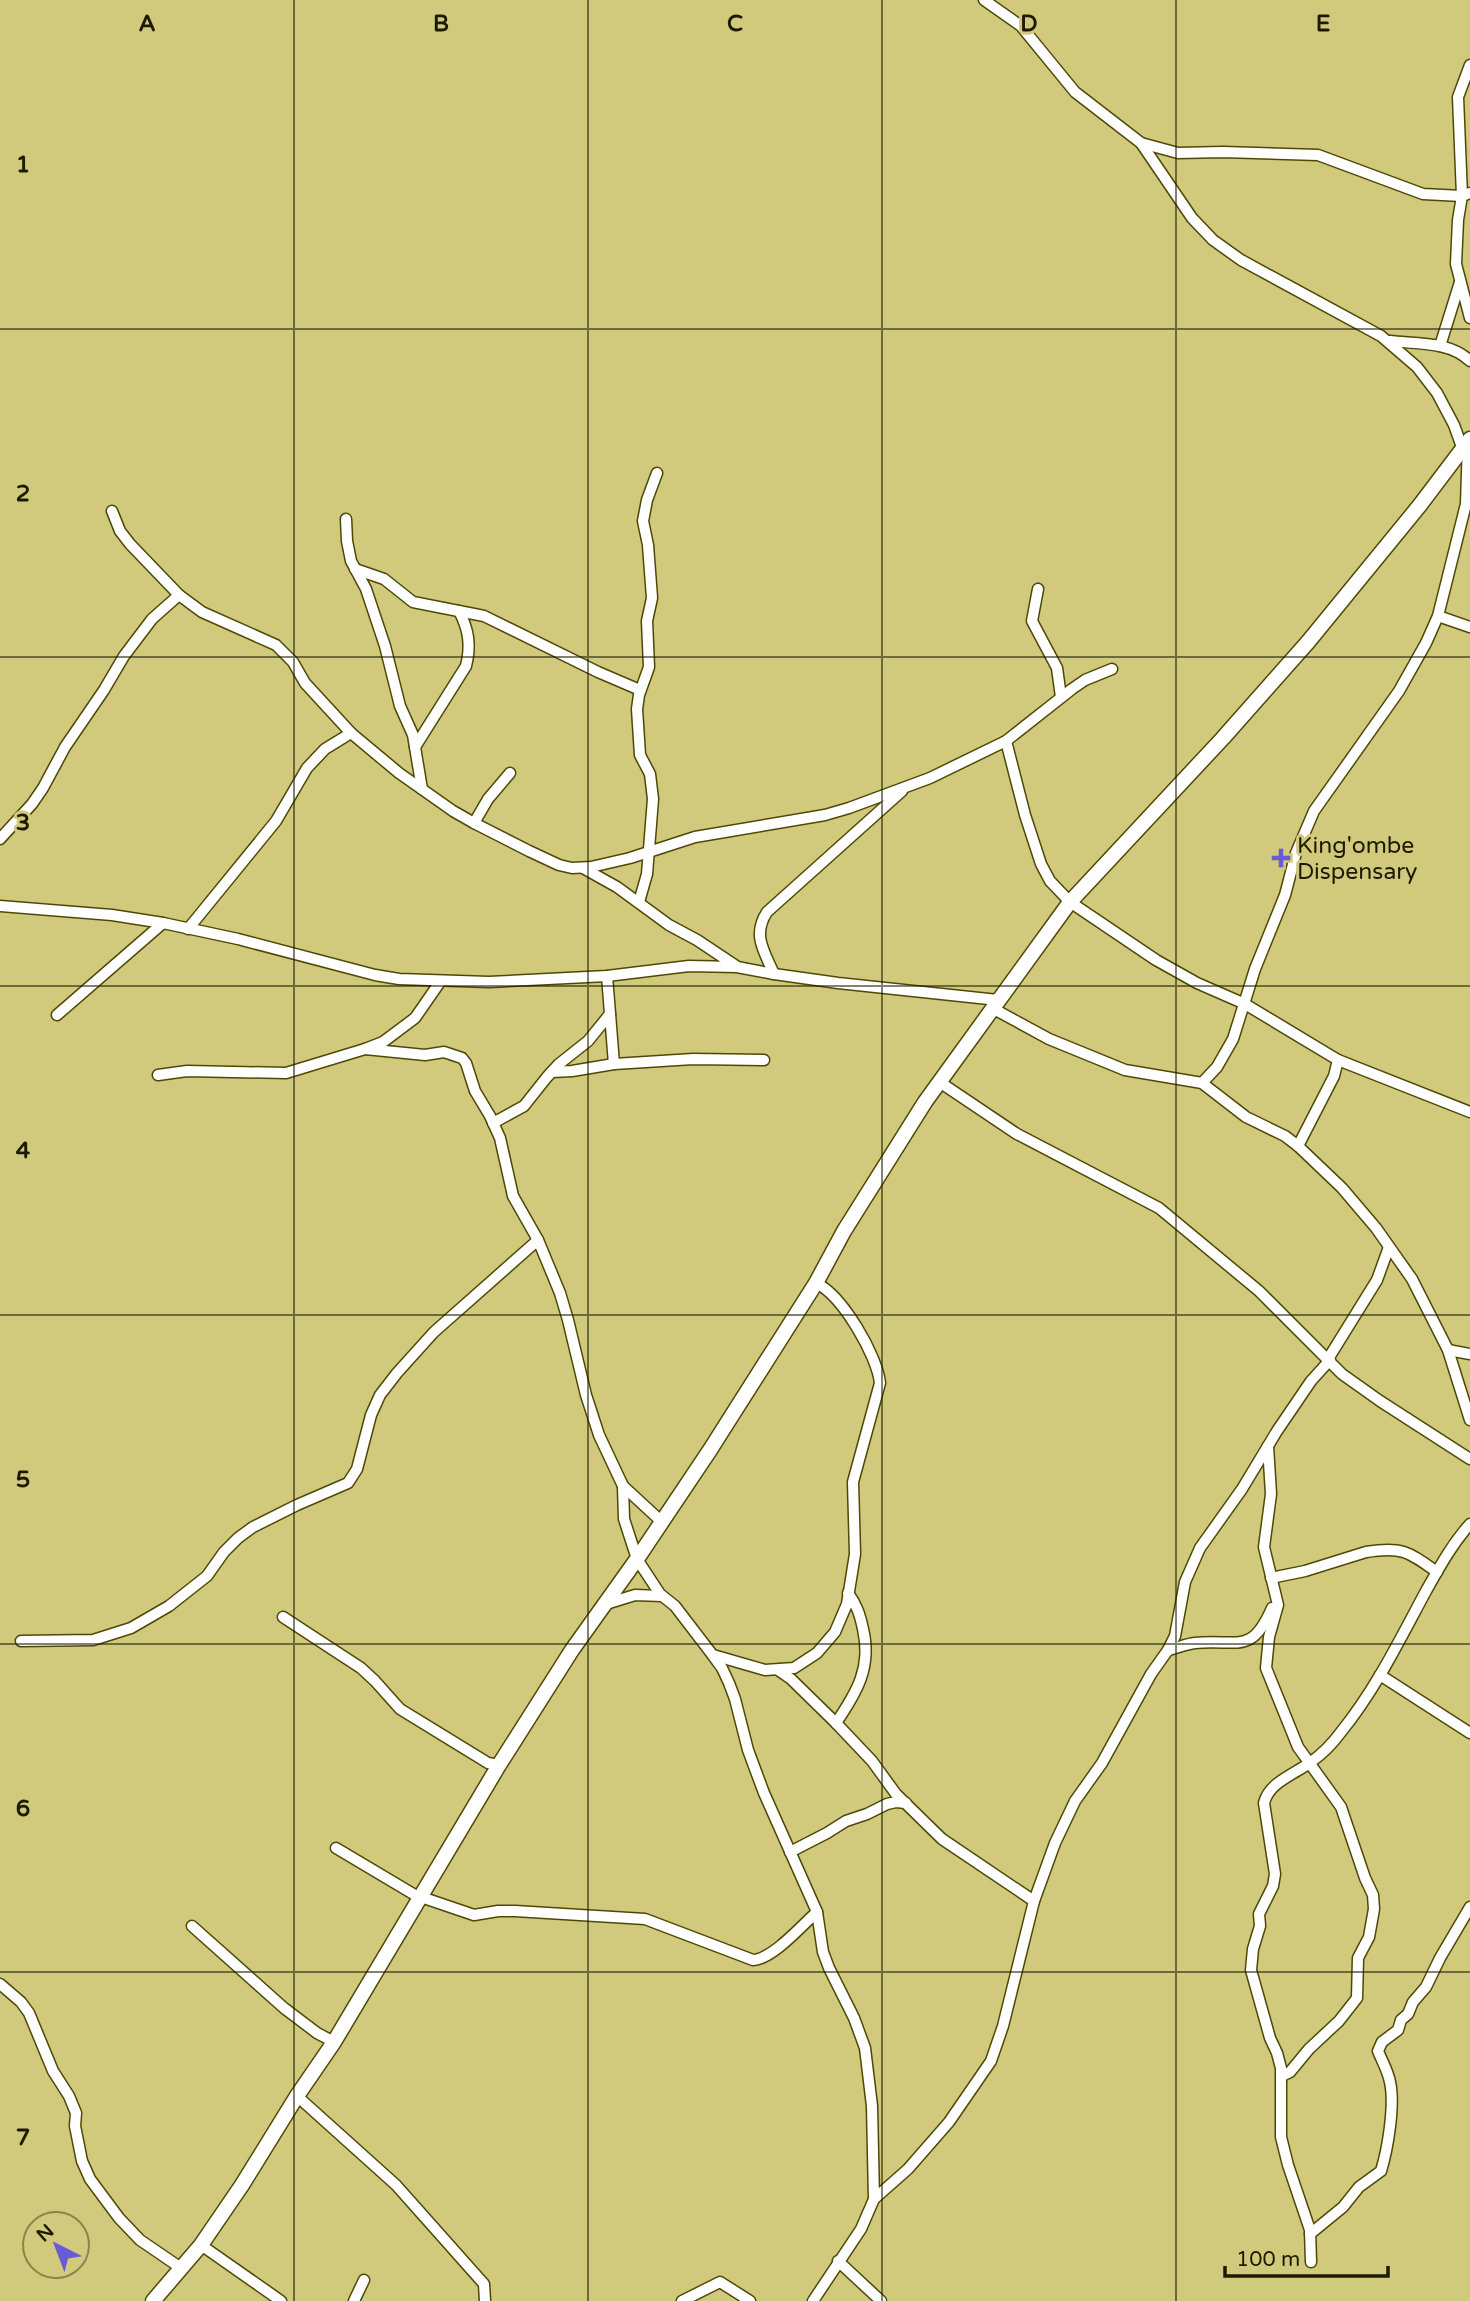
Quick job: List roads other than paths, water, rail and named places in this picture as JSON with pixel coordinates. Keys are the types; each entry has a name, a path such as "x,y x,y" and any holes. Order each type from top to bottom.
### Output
{"street":[{"path":"984,0 1014,19 1075,92 1141,143 1192,218 1213,240 1241,260 1387,341 1417,367 1437,393 1467,444 1466,504 1438,616 1399,691 1314,811 1296,853 1285,895 1255,969 1227,1050 1217,1067 1202,1083"},
{"path":"1470,65 1458,97 1466,195 1456,264 1470,318"},
{"path":"1141,143 1178,153 1318,155 1423,194 1466,195"},
{"path":"1440,346 1460,282"},
{"path":"1387,341 1440,346 1458,351 1470,361"},
{"path":"153,2301 201,2245 334,2042 499,1765 603,1604 662,1522 816,1283 844,1231 910,1123 1070,902 1223,738 1308,642 1467,444"},
{"path":"639,902 645,884 649,852 652,783 640,755 637,709 640,690 649,667 647,621 652,598 643,515 657,473"},
{"path":"112,511 120,531 130,544 178,595 202,612 276,645 293,662 305,683 351,733 399,773 453,811 559,865 583,868 649,852 695,837 836,812 908,786 978,756 1006,741 1085,680 1112,669"},
{"path":"346,519 347,541 355,569 373,609 400,706 413,735 422,789"},
{"path":"355,569 384,579 413,602 484,616 640,690"},
{"path":"1038,589 1032,621 1057,668 1061,697"},
{"path":"0,839 33,804 72,736 124,656 152,619 178,595"},
{"path":"415,747 466,666 470,651 469,635 459,611"},
{"path":"1438,616 1470,627"},
{"path":"188,929 276,821 306,768 325,749 351,733"},
{"path":"1006,741 1041,864 1050,881 1070,902 1156,960 1197,983 1245,1004 1338,1060 1470,1112"},
{"path":"474,823 488,799 510,773"},
{"path":"774,974 758,933 767,912 908,786"},
{"path":"583,868 737,967"},
{"path":"0,906 112,915 163,923 399,979 489,982 607,976 689,967 737,967 995,1004 1049,1039 1125,1070 1202,1083 1246,1117 1285,1136 1298,1146 1342,1188 1412,1279 1448,1350 1470,1420"},
{"path":"57,1015 163,923"},
{"path":"607,976 614,1064"},
{"path":"158,1075 187,1071 286,1073 365,1049 383,1042 415,1018 440,982"},
{"path":"493,1122 524,1106 552,1072 588,1041 610,1014"},
{"path":"365,1049 425,1055 444,1052 461,1058 468,1069 503,1150 513,1196 538,1241 568,1320 599,1435 623,1486 662,1522"},
{"path":"552,1072 614,1064 693,1059 764,1060"},
{"path":"1298,1146 1334,1076 1338,1060"},
{"path":"941,1083 1017,1133 1159,1208 1259,1291 1342,1374 1470,1459"},
{"path":"21,1641 93,1640 131,1628 169,1606 207,1576 224,1552 253,1527 297,1504 348,1483 357,1469 371,1415 380,1395 397,1373 434,1332 538,1241"},
{"path":"874,2199 908,2169 949,2122 990,2061 1003,2026 1034,1901 1055,1843 1075,1801 1102,1763 1175,1636 1185,1582 1200,1548 1242,1489 1311,1381 1329,1359 1377,1280 1389,1247"},
{"path":"713,1655 754,1668 794,1668 803,1664 827,1643 848,1604 856,1540 853,1482 880,1383 878,1369 858,1331 826,1287 816,1283"},
{"path":"1448,1350 1470,1354"},
{"path":"1268,1446 1271,1494 1264,1547 1277,1598 1277,1610 1269,1637 1266,1668 1291,1732 1341,1807 1373,1895 1374,1909 1369,1937 1358,1958 1357,1998 1290,2072 1282,2076"},
{"path":"623,1486 624,1519 637,1559 662,1595 713,1655 736,1699 748,1750 764,1793 817,1912 826,1960 865,2048 872,2106 874,2199 861,2229 813,2301"},
{"path":"1311,2262 1310,2234 1281,2137 1282,2076 1278,2053 1270,2038 1251,1970 1259,1914 1273,1886 1275,1874 1264,1803 1268,1793 1277,1784 1310,1762 1347,1726 1380,1675 1437,1572 1470,1524"},
{"path":"1271,1578 1379,1550 1407,1551 1437,1572"},
{"path":"836,1723 859,1684 867,1650 858,1606 848,1593"},
{"path":"603,1604 635,1595 662,1595"},
{"path":"1168,1650 1197,1643 1247,1642 1259,1633 1277,1598"},
{"path":"283,1616 360,1668 400,1709 488,1763 499,1765"},
{"path":"778,1670 791,1679 859,1746 906,1803 942,1839 1034,1901"},
{"path":"1380,1675 1470,1732"},
{"path":"790,1852 846,1821 887,1804 906,1803"},
{"path":"337,1848 421,1898 474,1915 515,1911 645,1919 753,1959 760,1959 775,1950 817,1912"},
{"path":"1310,2234 1343,2207 1359,2187 1381,2171 1391,2126 1391,2088 1378,2051 1382,2042 1398,2030 1401,2020 1426,1987 1470,1907"},
{"path":"192,1926 284,2008 317,2033 334,2042"},
{"path":"0,1984 21,2002 29,2013 53,2071 69,2096 76,2113 75,2126 82,2161 90,2179 119,2218 140,2240 181,2268"},
{"path":"297,2095 396,2185 484,2284 485,2301"},
{"path":"201,2245 281,2301"},
{"path":"838,2261 881,2301"},
{"path":"354,2301 364,2280"},
{"path":"682,2301 720,2282 750,2301"}],"place":[{"name":"King'ombe Dispensary","path":"1281,858"}]}
